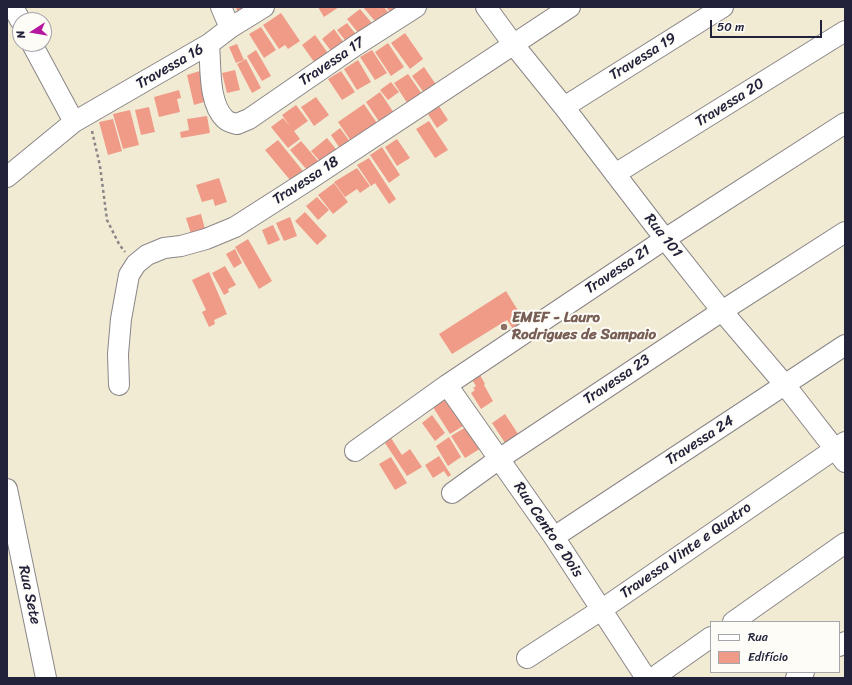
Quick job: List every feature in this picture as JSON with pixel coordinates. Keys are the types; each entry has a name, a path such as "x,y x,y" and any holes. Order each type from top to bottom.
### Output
{"street":[{"path":"221,7 230,28"},
{"name":"Travessa 16","path":"7,177 80,118 209,44 230,28 264,7"},
{"name":"Travessa 17","path":"209,44 215,102 219,112 226,120 237,124 249,119 355,46 416,7"},
{"name":"Rua 101","path":"486,7 513,44 564,107 722,311 842,451"},
{"name":"Travessa 18","path":"135,265 147,255 164,248 181,246 206,239 235,227 570,7"},
{"name":"Travessa 19","path":"564,107 723,7"},
{"name":"Travessa 20","path":"615,174 845,31"},
{"path":"37,52 80,118"},
{"name":"Travessa 21","path":"355,451 447,385 665,239 845,123"},
{"name":"Travessa 23","path":"452,493 499,459 722,311 845,232"},
{"path":"119,386 118,354 121,319 129,275 135,265"},
{"name":"Travessa 24","path":"554,537 845,345"},
{"name":"Rua Cento e Dois","path":"447,385 554,537 646,678"},
{"name":"Travessa Vinte e Quatro","path":"527,658 842,451"},
{"name":"Rua Sete","path":"7,489 46,678"},
{"path":"734,621 845,543"},
{"path":"653,678 710,638"}],"path":[{"path":"80,118 92,133 100,166 107,220 119,244 135,265"}],"building":[{"path":"236,7 247,7 237,11"},
{"path":"318,7 339,7 324,17"},
{"path":"363,7 384,7 391,16 379,26"},
{"path":"386,7 404,7 393,16"},
{"path":"360,9 376,28 363,39 347,19"},
{"path":"281,13 300,41 288,49 285,45 279,49 263,25"},
{"path":"347,23 358,37 348,44 337,30"},
{"path":"261,27 276,50 264,58 249,34"},
{"path":"334,29 347,47 335,56 322,39"},
{"path":"405,33 423,59 410,69 391,43"},
{"path":"315,35 330,56 317,66 302,45"},
{"path":"388,43 404,67 391,76 375,52"},
{"path":"237,44 244,60 236,63 229,47"},
{"path":"256,50 271,76 262,81 247,56"},
{"path":"372,50 387,73 375,80 360,57"},
{"path":"246,59 261,88 252,93 237,64"},
{"path":"358,60 371,82 357,90 344,69"},
{"path":"424,67 439,89 427,97 412,76"},
{"path":"203,70 211,100 194,105 187,75"},
{"path":"235,70 240,90 227,93 222,73"},
{"path":"341,71 355,92 342,100 328,79"},
{"path":"408,74 422,94 408,104 394,83"},
{"path":"391,82 399,92 388,100 380,90"},
{"path":"179,90 181,98 177,99 180,112 159,117 154,97"},
{"path":"380,92 396,116 382,126 366,102"},
{"path":"316,97 329,115 314,126 301,107"},
{"path":"364,104 379,126 353,144 338,122"},
{"path":"296,105 308,121 294,131 300,139 288,148 271,127 283,118 290,126 282,115"},
{"path":"439,106 448,120 437,128 428,114"},
{"path":"149,107 155,132 141,135 135,110"},
{"path":"130,110 139,145 123,149 113,114"},
{"path":"207,116 210,133 181,138 180,132 189,130 187,119"},
{"path":"113,119 122,151 108,155 99,122"},
{"path":"429,121 448,150 435,158 416,129"},
{"path":"340,128 351,143 341,150 331,135"},
{"path":"327,138 340,154 325,167 311,151"},
{"path":"397,139 410,158 397,166 385,147"},
{"path":"278,140 307,176 295,186 265,150"},
{"path":"301,141 318,161 307,170 290,150"},
{"path":"382,147 400,175 389,183 370,155"},
{"path":"369,158 396,199 389,204 375,183 371,186 357,165"},
{"path":"357,168 370,186 360,193 357,189 345,197 334,182"},
{"path":"219,178 227,202 215,206 213,199 202,202 196,185"},
{"path":"334,183 348,202 333,214 318,195"},
{"path":"317,197 329,210 318,220 306,206"},
{"path":"305,212 327,236 317,245 295,221"},
{"path":"201,214 206,233 192,237 186,218"},
{"path":"290,217 297,236 284,241 276,223"},
{"path":"273,225 280,240 268,245 262,230"},
{"path":"248,239 272,281 259,289 235,247"},
{"path":"235,249 242,263 234,268 226,254"},
{"path":"225,266 236,285 228,289 229,292 224,295 212,273"},
{"path":"209,272 227,314 214,320 215,324 209,327 202,312 206,310 192,280"},
{"path":"506,291 525,322 513,329 507,320 452,354 439,334"},
{"path":"479,373 493,401 481,409 471,393 475,390 473,388 476,386 471,378"},
{"path":"448,393 468,423 450,434 431,404"},
{"path":"505,414 520,437 507,446 492,423"},
{"path":"432,415 445,433 435,441 422,423"},
{"path":"466,427 483,447 465,458 451,436"},
{"path":"449,437 461,457 448,466 436,446"},
{"path":"391,438 402,455 410,449 422,467 407,476 385,443"},
{"path":"439,456 451,475 448,477 444,471 433,478 425,465"},
{"path":"391,457 407,483 395,490 379,464"}],"place":[{"name":"EMEF - Lauro Rodrigues de Sampaio","path":"504,327"}]}
